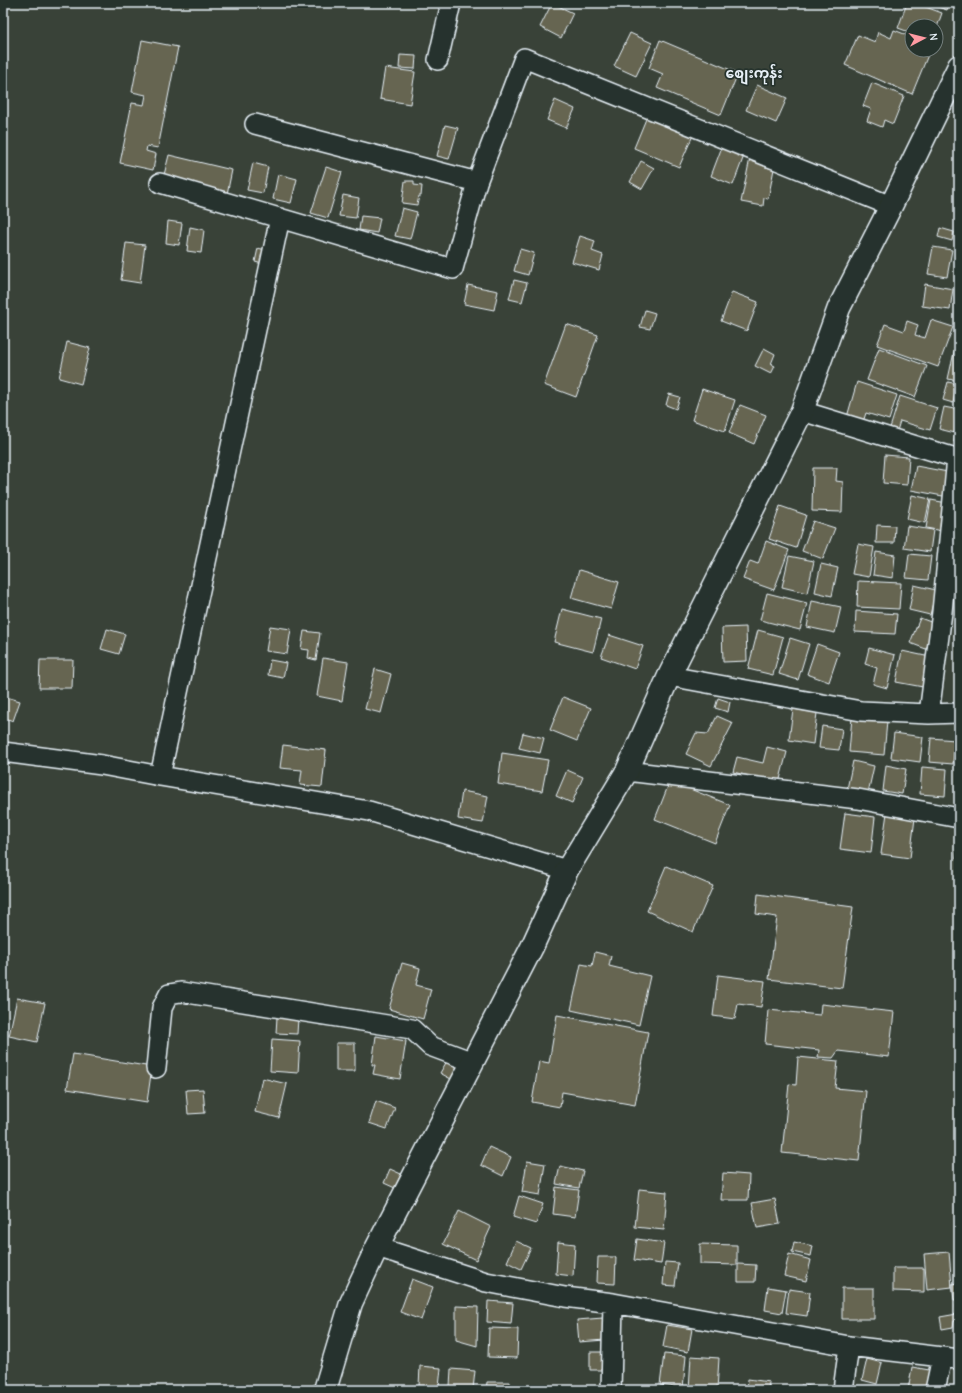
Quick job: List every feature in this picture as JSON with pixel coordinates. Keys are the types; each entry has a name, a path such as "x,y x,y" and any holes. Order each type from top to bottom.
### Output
{"street":[{"path":"438,60 451,3"},
{"path":"160,182 453,269 477,182 524,58 891,206"},
{"path":"325,1390 351,1304 377,1247 532,947 567,870 627,771 669,676 802,411 839,308 891,206 959,66"},
{"path":"255,124 477,182"},
{"path":"160,776 280,218"},
{"path":"802,411 958,458 942,612 929,714"},
{"path":"669,676 861,711 929,714 959,713"},
{"path":"3,752 102,765 368,811 567,870"},
{"path":"627,771 858,799 959,818"},
{"path":"156,1068 162,1008 169,994 181,992 412,1029 430,1046 473,1062"},
{"path":"377,1247 486,1282 565,1297 613,1303 848,1346 950,1358 935,1390"},
{"path":"611,1390 613,1303"},
{"path":"842,1390 848,1346"}],"building":[{"path":"552,3 573,13 561,38 540,27"},
{"path":"907,3 915,3 942,13 940,18 904,18 904,30 898,28"},
{"path":"925,3 949,3 947,10"},
{"path":"894,30 904,34 904,58 927,58 912,94 845,65 858,35 875,42 878,32 891,38"},
{"path":"630,33 652,43 636,76 614,66"},
{"path":"142,40 178,47 158,148 147,146 146,151 156,154 153,170 120,163 132,103 144,105 146,95 132,92"},
{"path":"660,40 738,73 721,115 657,88 663,74 649,68"},
{"path":"400,55 416,56 415,69 399,68"},
{"path":"385,68 415,72 410,104 380,99"},
{"path":"872,83 904,96 893,124 884,120 882,127 867,121 871,109 863,106"},
{"path":"757,85 787,98 776,123 746,110"},
{"path":"555,100 575,109 566,128 547,120"},
{"path":"648,114 694,133 679,167 634,148"},
{"path":"445,125 458,128 449,159 437,156"},
{"path":"723,144 745,153 733,185 711,176"},
{"path":"169,155 232,170 227,194 163,179"},
{"path":"750,158 767,162 765,167 774,169 768,199 764,198 763,206 741,202"},
{"path":"641,161 654,168 642,189 630,182"},
{"path":"253,163 268,167 263,193 247,190"},
{"path":"326,167 342,172 328,218 311,213"},
{"path":"278,174 297,179 291,203 273,199"},
{"path":"405,181 414,181 414,185 422,186 421,196 419,196 417,205 402,203"},
{"path":"343,195 359,198 356,218 339,216"},
{"path":"402,208 417,212 410,239 395,236"},
{"path":"361,216 380,218 377,233 359,230"},
{"path":"168,221 182,223 179,245 166,243"},
{"path":"190,227 204,230 201,253 187,251"},
{"path":"940,228 954,232 952,241 938,237"},
{"path":"580,236 595,241 592,251 603,255 599,270 572,262"},
{"path":"126,243 145,245 140,283 121,280"},
{"path":"933,247 952,250 947,277 928,274"},
{"path":"258,248 269,251 266,265 255,262"},
{"path":"520,249 534,253 528,275 514,271"},
{"path":"514,280 527,283 522,302 509,299"},
{"path":"925,284 953,289 950,310 922,306"},
{"path":"468,285 498,291 494,310 464,304"},
{"path":"732,292 758,302 747,331 721,321"},
{"path":"645,310 655,313 650,329 640,327"},
{"path":"931,320 953,327 938,367 877,345 885,324 904,331 907,321 918,325 915,335 925,338"},
{"path":"566,324 598,335 576,397 544,385"},
{"path":"67,342 90,348 81,384 59,378"},
{"path":"764,348 775,354 771,364 775,366 771,374 755,366"},
{"path":"879,348 927,366 915,397 867,380"},
{"path":"955,348 959,349 959,381 948,379"},
{"path":"857,382 897,395 889,420 866,413 863,422 847,417"},
{"path":"948,382 957,384 953,403 943,400"},
{"path":"702,389 735,400 725,431 692,420"},
{"path":"669,394 680,397 676,409 666,405"},
{"path":"900,396 937,408 930,430 900,421 897,431 890,428"},
{"path":"740,405 766,415 754,444 729,433"},
{"path":"944,407 959,410 959,443 954,442 955,433 939,429"},
{"path":"885,455 909,457 907,485 883,483"},
{"path":"916,466 953,473 948,497 911,490"},
{"path":"813,468 837,468 836,481 843,482 842,512 812,511"},
{"path":"912,495 930,499 925,523 907,519"},
{"path":"931,500 947,503 942,531 926,528"},
{"path":"780,506 806,515 796,548 769,539"},
{"path":"813,521 835,528 823,559 802,551"},
{"path":"877,525 895,526 894,543 876,543"},
{"path":"907,526 933,530 930,552 904,548"},
{"path":"766,541 789,550 774,590 743,579 750,561 758,564"},
{"path":"858,544 874,547 869,577 852,574"},
{"path":"876,552 895,555 893,578 873,575"},
{"path":"909,554 931,556 928,580 906,578"},
{"path":"789,556 814,561 807,593 782,587"},
{"path":"821,564 838,568 832,596 815,592"},
{"path":"579,570 619,582 611,609 571,598"},
{"path":"858,581 901,583 899,609 857,607"},
{"path":"914,585 936,590 930,615 909,610"},
{"path":"767,593 807,603 800,630 760,620"},
{"path":"812,601 841,607 835,633 807,627"},
{"path":"562,609 601,619 593,652 554,642"},
{"path":"856,611 897,614 895,634 855,632"},
{"path":"920,618 936,624 926,649 910,643"},
{"path":"270,626 291,629 287,654 266,651"},
{"path":"746,627 747,661 723,662 722,628"},
{"path":"107,629 125,634 119,654 101,649"},
{"path":"758,630 783,637 773,675 748,669"},
{"path":"304,631 320,633 316,660 308,658 309,650 301,649"},
{"path":"609,635 643,646 635,669 601,657"},
{"path":"790,638 809,644 798,680 779,674"},
{"path":"817,644 839,652 829,682 807,674"},
{"path":"869,648 895,655 887,688 873,684 877,668 865,664"},
{"path":"902,651 930,657 923,687 896,682"},
{"path":"323,658 348,662 342,701 317,696"},
{"path":"40,660 73,660 72,688 39,688"},
{"path":"270,660 286,663 283,678 268,675"},
{"path":"375,669 391,674 381,713 365,709"},
{"path":"3,696 20,701 13,721 3,717"},
{"path":"563,697 591,708 577,741 550,730"},
{"path":"718,698 730,702 728,712 715,708"},
{"path":"793,709 817,713 813,744 789,740"},
{"path":"717,716 733,723 711,766 686,754 696,733 708,734"},
{"path":"852,717 887,721 884,755 849,752"},
{"path":"822,726 842,729 839,750 819,748"},
{"path":"523,733 544,738 540,753 519,748"},
{"path":"894,733 923,737 920,762 891,758"},
{"path":"931,738 955,740 953,764 929,762"},
{"path":"283,745 326,750 322,787 300,785 302,770 280,768"},
{"path":"767,747 787,752 779,783 733,772 737,757 763,763"},
{"path":"502,753 548,760 542,791 498,784"},
{"path":"853,761 874,766 868,793 847,789"},
{"path":"886,765 906,769 902,794 883,791"},
{"path":"922,767 947,769 945,796 920,794"},
{"path":"567,770 583,777 572,803 556,796"},
{"path":"670,781 730,805 715,843 655,819"},
{"path":"956,790 959,790 959,811 957,811"},
{"path":"462,791 488,796 483,823 458,819"},
{"path":"845,813 875,817 871,853 840,849"},
{"path":"887,813 915,818 910,858 881,854"},
{"path":"958,828 959,858 956,858"},
{"path":"666,866 713,886 693,932 647,911"},
{"path":"758,894 853,907 842,988 769,979 777,917 756,914"},
{"path":"595,952 611,956 609,966 650,976 639,1025 571,1010 581,964 592,966"},
{"path":"402,963 420,968 416,985 431,989 423,1019 389,1009"},
{"path":"718,975 765,981 761,1007 738,1004 735,1019 713,1016"},
{"path":"17,998 45,1003 37,1042 9,1036"},
{"path":"821,1004 894,1012 889,1057 838,1051 833,1058 818,1057 819,1050 765,1044 768,1010 820,1015"},
{"path":"557,1015 648,1032 635,1105 562,1092 560,1107 532,1102 539,1061 549,1063"},
{"path":"277,1017 298,1018 297,1034 276,1033"},
{"path":"376,1036 406,1041 400,1079 373,1074 375,1065 372,1065"},
{"path":"272,1039 300,1041 298,1073 270,1071"},
{"path":"336,1043 355,1043 355,1071 336,1071"},
{"path":"73,1054 152,1067 147,1102 67,1089"},
{"path":"798,1057 838,1061 835,1088 866,1091 859,1161 782,1153 789,1084 796,1085"},
{"path":"447,1061 457,1067 451,1079 440,1073"},
{"path":"262,1078 287,1084 279,1118 255,1112"},
{"path":"203,1089 205,1113 188,1114 186,1090"},
{"path":"376,1101 395,1108 387,1129 369,1123"},
{"path":"489,1147 511,1157 503,1176 481,1165"},
{"path":"527,1161 545,1164 540,1195 522,1192"},
{"path":"560,1166 583,1171 579,1188 556,1184"},
{"path":"390,1169 401,1174 395,1188 384,1183"},
{"path":"723,1173 749,1175 748,1200 721,1200"},
{"path":"556,1187 579,1190 575,1217 553,1214"},
{"path":"639,1189 667,1192 664,1230 635,1227"},
{"path":"519,1196 543,1204 536,1224 513,1217"},
{"path":"775,1199 780,1224 757,1228 752,1203"},
{"path":"459,1211 491,1227 476,1260 443,1244"},
{"path":"637,1239 664,1243 661,1264 634,1260"},
{"path":"516,1241 531,1248 521,1269 507,1262"},
{"path":"558,1242 575,1244 573,1276 556,1274"},
{"path":"794,1242 813,1246 811,1256 792,1252"},
{"path":"700,1244 737,1245 737,1265 700,1264"},
{"path":"949,1252 952,1287 927,1290 924,1254"},
{"path":"789,1254 811,1260 806,1281 784,1276"},
{"path":"598,1257 616,1257 615,1284 597,1283"},
{"path":"665,1262 678,1263 675,1286 663,1285"},
{"path":"738,1264 756,1265 755,1282 738,1282"},
{"path":"893,1268 924,1268 924,1292 893,1291"},
{"path":"412,1279 433,1287 421,1320 400,1312"},
{"path":"959,1283 959,1299 954,1300 952,1284"},
{"path":"768,1287 786,1290 782,1313 765,1310"},
{"path":"842,1288 874,1288 874,1319 842,1319"},
{"path":"789,1289 810,1292 807,1316 786,1313"},
{"path":"488,1301 513,1303 511,1324 487,1322"},
{"path":"956,1305 959,1305 959,1320 954,1321 953,1327 942,1329 940,1317 957,1314"},
{"path":"456,1306 478,1307 477,1346 456,1340"},
{"path":"603,1318 605,1340 579,1342 577,1320"},
{"path":"667,1325 692,1329 688,1352 663,1347"},
{"path":"489,1328 518,1329 517,1358 488,1357"},
{"path":"590,1352 607,1352 607,1370 590,1370"},
{"path":"664,1354 686,1356 683,1388 660,1385"},
{"path":"691,1356 719,1358 717,1390 689,1390"},
{"path":"867,1359 882,1363 877,1384 862,1380"},
{"path":"420,1366 441,1368 439,1387 419,1386"},
{"path":"912,1367 935,1371 931,1390 908,1390"},
{"path":"451,1369 475,1371 473,1389 450,1387"},
{"path":"748,1379 769,1382 768,1390 747,1390"},
{"path":"487,1382 510,1382 510,1390 486,1390"},
{"path":"801,1385 822,1388 822,1390 800,1390"}],"district":[{"name":"စျေးကုန်း","path":"754,73"}]}
